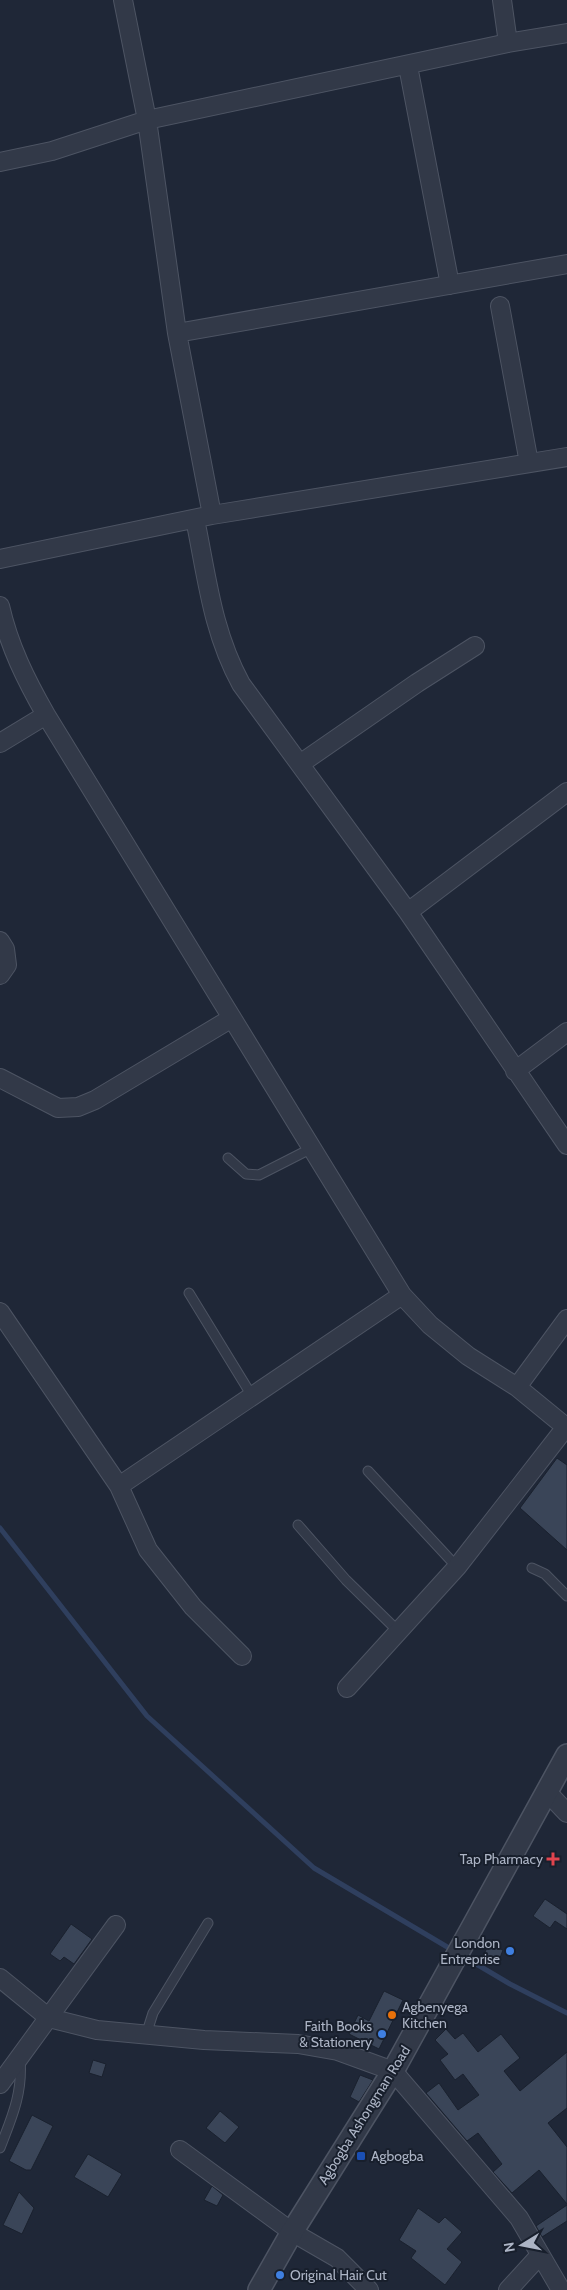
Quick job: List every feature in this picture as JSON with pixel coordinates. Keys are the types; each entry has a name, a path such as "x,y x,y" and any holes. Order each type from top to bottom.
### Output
{"street":[{"path":"124,0 147,120 204,517 216,628 227,658 241,684 408,912 567,1145"},
{"path":"502,0 508,43"},
{"path":"0,162 52,151 147,120 567,32"},
{"path":"408,66 450,285"},
{"path":"177,333 567,264"},
{"path":"500,306 529,463"},
{"path":"0,559 204,517 567,457"},
{"path":"0,606 6,631 21,671 46,716 402,1295 430,1325 468,1356 517,1387 567,1428 457,1567 400,1632 346,1688"},
{"path":"300,764 417,682 475,646"},
{"path":"0,743 46,716"},
{"path":"408,912 567,792"},
{"path":"0,941 6,949 8,965 0,976"},
{"path":"0,1078 58,1108 78,1107 95,1100 232,1018"},
{"path":"515,1071 567,1032"},
{"path":"119,1486 402,1295"},
{"path":"0,1312 119,1486 148,1550 193,1607 242,1656"},
{"path":"517,1387 567,1319"},
{"name":"Agbogba Ashongman Road","path":"259,2290 292,2232 393,2072 470,1929 548,1793 567,1755"},
{"path":"548,1793 567,1813"},
{"path":"0,2084 116,1925"},
{"path":"0,1978 49,2018 98,2030 146,2036 298,2044 338,2051 393,2072 519,2218 561,2290"},
{"path":"180,2150 292,2232 337,2258 369,2290"},
{"path":"508,2290 540,2255"}],"lane":[{"path":"228,1158 246,1174 259,1175 312,1148"},
{"path":"189,1293 252,1396"},
{"path":"368,1471 457,1567"},
{"path":"298,1525 346,1580 400,1632"},
{"path":"532,1568 545,1574 567,1596"},
{"path":"146,2036 153,2013 208,1923"},
{"path":"0,2148 16,2109 22,2078 20,2056"}],"building":[{"path":"557,1458 567,1465 567,1550 520,1508"},
{"path":"545,1899 567,1914 567,1929 555,1921 550,1928 533,1916"},
{"path":"71,1924 92,1939 74,1964 64,1957 60,1961 50,1954"},
{"path":"489,1944 503,1950 498,1963 483,1956"},
{"path":"384,1991 403,2000 379,2049 349,2034 358,2015 369,2021"},
{"path":"446,2029 455,2039 463,2033 478,2052 501,2034 520,2058 504,2071 520,2091 567,2052 567,2108 548,2123 567,2147 567,2204 539,2170 512,2193 493,2172 502,2164 478,2133 467,2141 426,2093 439,2083 458,2110 479,2095 463,2074 455,2080 440,2060 448,2054 435,2040"},
{"path":"93,2060 106,2064 102,2077 89,2073"},
{"path":"360,2075 373,2080 359,2102 350,2097"},
{"path":"220,2111 239,2127 225,2143 206,2128"},
{"path":"32,2115 53,2126 31,2170 26,2170 9,2161"},
{"path":"88,2154 122,2174 108,2197 74,2177"},
{"path":"212,2186 223,2195 217,2206 204,2200"},
{"path":"19,2192 34,2208 22,2234 3,2225"},
{"path":"567,2205 567,2221 542,2237 536,2226"},
{"path":"418,2208 439,2223 445,2217 462,2232 447,2249 462,2262 445,2285 411,2258 416,2251 399,2240"}],"waterway":[{"path":"0,1528 147,1716 314,1868 454,1951"},
{"path":"461,1955 510,1984 567,2013"}],"place":[{"name":"Tap Pharmacy","path":"553,1859"},
{"name":"London Entreprise","path":"510,1951"},
{"name":"Agbenyega Kitchen","path":"392,2015"},
{"name":"Faith Books & Stationery","path":"382,2034"},
{"name":"Agbogba","path":"361,2156"},
{"name":"Original Hair Cut","path":"280,2275"}]}
